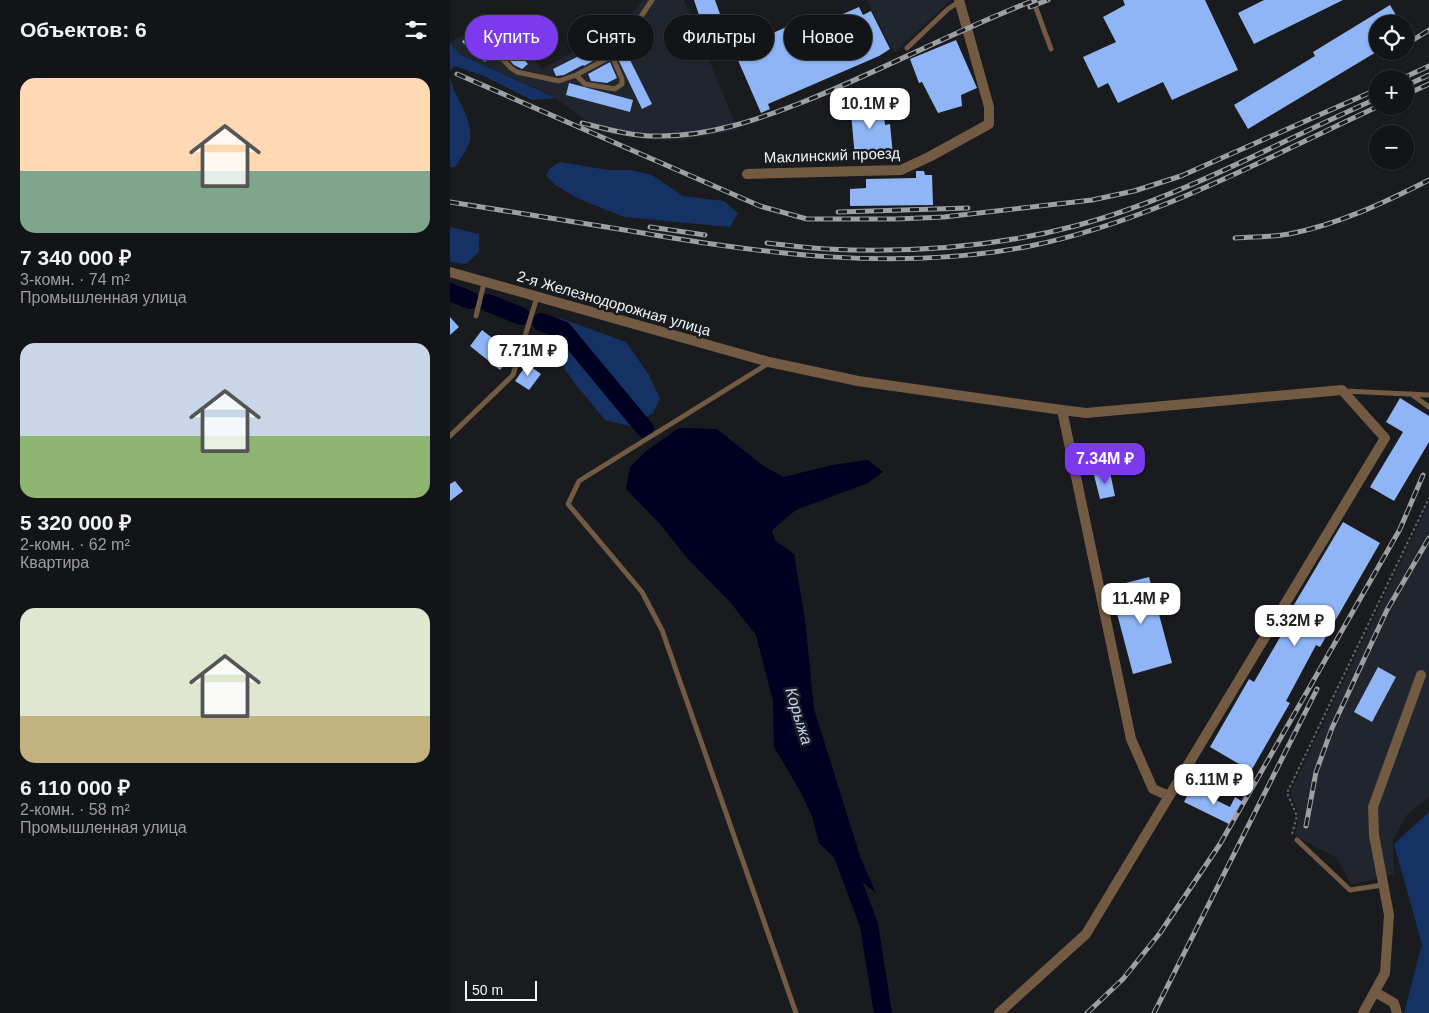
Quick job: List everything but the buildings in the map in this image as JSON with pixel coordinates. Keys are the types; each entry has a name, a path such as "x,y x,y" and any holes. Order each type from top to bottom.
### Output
{"street":[{"name":"Маклинский проезд","path":"747,174 901,170 930,157 989,124 989,107 959,1"},
{"name":"2-я Железнодорожная улица","path":"450,272 769,362 858,381 1062,410 1086,413 1342,390"},
{"path":"999,1013 1086,934 1385,438 1342,390"},
{"path":"1062,410 1131,739 1153,789 1169,796"},
{"path":"1364,1013 1385,973 1389,915 1374,835 1373,807 1421,675"},
{"path":"1375,992 1394,1003 1397,1013"}],"lane":[{"path":"642,15 652,0"},
{"path":"1033,0 1051,49"},
{"path":"908,48 948,9 959,1"},
{"path":"504,60 517,72 558,81 576,75 604,60"},
{"path":"576,75 585,84 615,89 622,84 622,79 614,60"},
{"path":"476,316 484,283"},
{"path":"450,436 513,375 537,298"},
{"path":"769,362 579,481 568,504 642,592 662,630 796,1013"},
{"path":"1342,390 1429,395"},
{"path":"1411,394 1429,407"},
{"path":"1294,839 1350,890 1383,885"}],"path":[{"path":"1294,839 1297,816 1287,793 1429,498"}],"shaded area":[{"path":"643,0 684,0 690,15 664,15 664,60 709,60 738,130 689,139 660,140 604,133 551,95 472,60 534,60 542,69 568,55 568,60 654,60 654,15 629,15"},
{"path":"867,0 951,0 894,53"},
{"path":"465,34 465,57 459,54 451,42"},
{"path":"450,42 459,54 465,57 465,60 472,60 556,98 532,100 486,77 455,66 450,70"},
{"path":"450,78 465,112 470,129 468,146 455,167 450,167"},
{"path":"560,162 608,170 631,170 652,175 683,196 724,201 738,213 730,227 624,217 577,198 555,185 546,175 550,168"},
{"path":"450,227 479,234 479,252 466,264 450,262"},
{"path":"557,317 626,342 649,375 660,399 653,413 630,426 605,420 561,364 550,326"},
{"path":"1429,503 1429,797 1408,813 1393,839 1394,874 1351,885 1337,858 1295,836 1299,815 1290,793"},
{"path":"1429,812 1429,1013 1404,1013 1422,944 1394,844"}],"water":[{"path":"679,428 717,429 762,465 783,477 832,465 868,460 883,472 868,483 796,510 772,530 775,540 794,554 805,619 814,709 861,859 876,893 847,870 819,843 812,816 799,789 774,747 773,701 756,635 730,602 688,559 659,523 626,489 630,467 646,451"}],"waterway":[{"name":"Корыжа","path":"450,292 470,300"},
{"name":"Корыжа","path":"488,303 521,316"},
{"name":"Корыжа","path":"541,322 563,330 645,429"},
{"name":"Корыжа","path":"841,850 869,925 883,1013"}],"railway":[{"path":"582,123 621,132 650,136 697,133 733,126 786,109 832,90 976,24 1035,0"},
{"path":"1030,7 1048,0"},
{"path":"1414,39 1429,30"},
{"path":"1414,73 1429,66"},
{"path":"457,74 760,206 807,219 944,217 1092,200 1134,191 1181,176 1369,93"},
{"path":"1414,82 1429,75"},
{"path":"1414,91 1429,84"},
{"path":"767,243 827,249 920,249 983,244 1075,226 1114,214 1191,185 1369,102"},
{"path":"450,202 730,247 780,253 881,259 931,258 980,254 1030,246 1076,235 1121,221 1251,167 1369,111"},
{"path":"1235,238 1283,235 1326,225 1378,205 1429,180"},
{"path":"838,212 968,208"},
{"path":"650,227 705,235"},
{"path":"1087,1013 1123,979 1160,933 1220,844 1400,529 1423,475"},
{"path":"1306,826 1316,772 1332,728 1387,610 1429,538"},
{"path":"1154,1013 1317,689"}]}
